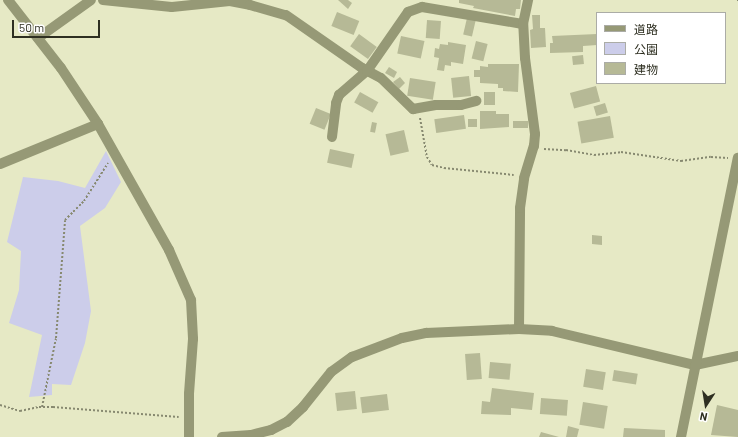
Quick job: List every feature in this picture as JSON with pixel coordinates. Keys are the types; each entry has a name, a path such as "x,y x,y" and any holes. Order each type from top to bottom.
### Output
{"street":[{"path":"8,0 61,68 98,124 168,250 190,300 193,339 188,418 189,437"},
{"path":"38,38 91,0"},
{"path":"103,0 172,7 230,1 250,5 286,15 367,71 381,78 413,109 436,105 461,105 476,101"},
{"path":"519,329 520,208 525,176 533,148 534,134 527,79 523,24 528,0"},
{"path":"332,137 336,103 339,95 367,71 408,12 422,7 523,24"},
{"path":"0,164 98,124"},
{"path":"681,437 738,159"},
{"path":"222,437 251,435 271,430 287,422 303,407 331,372 352,357 402,338 426,333 519,329 552,331 695,365 738,356"}],"path":[{"path":"418,108 427,157 432,165 444,168 525,176"},
{"path":"533,148 566,150 594,155 621,152 681,161 710,157 738,159"},
{"path":"42,407 56,338 65,220 84,201 114,154"},
{"path":"0,405 20,411 42,407 188,418"}],"green space":[{"path":"106,151 121,182 105,208 80,226 91,311 85,343 71,385 52,384 52,395 29,397 42,335 9,323 19,290 21,251 7,242 23,177 58,181 85,188"}],"building":[{"path":"338,0 348,0 352,3 348,9"},
{"path":"459,0 521,0 520,9 516,9 515,16 473,8 474,6 459,3"},
{"path":"337,12 359,21 354,35 331,26"},
{"path":"532,15 540,15 540,28 545,28 546,47 531,48 530,30 533,29"},
{"path":"467,18 476,20 472,37 463,35"},
{"path":"427,20 441,21 440,39 426,38"},
{"path":"359,34 377,47 368,59 350,46"},
{"path":"596,34 596,45 583,46 583,52 550,53 550,43 553,43 552,36"},
{"path":"401,36 424,41 421,59 397,54"},
{"path":"476,41 488,44 483,61 472,58"},
{"path":"448,42 466,45 463,64 451,62 451,66 445,65 444,71 437,70 439,58 434,57 435,48 439,49 440,44 448,45"},
{"path":"583,55 584,64 573,65 572,56"},
{"path":"488,64 519,64 518,92 503,91 503,88 498,88 498,84 480,83 480,77 474,77 474,70 480,70 480,66 488,67"},
{"path":"389,67 397,72 394,78 385,73"},
{"path":"469,76 471,96 453,98 451,78"},
{"path":"400,77 405,83 399,89 393,82"},
{"path":"410,78 436,82 433,100 407,96"},
{"path":"596,86 600,101 574,108 570,93"},
{"path":"360,92 378,102 373,113 354,102"},
{"path":"484,92 495,92 495,105 484,105"},
{"path":"605,103 608,113 596,116 594,107"},
{"path":"316,108 331,114 324,130 310,124"},
{"path":"480,111 496,111 496,114 509,114 509,127 480,129"},
{"path":"464,115 466,129 436,133 434,119"},
{"path":"610,116 614,138 581,143 578,122"},
{"path":"468,119 477,119 477,127 468,127"},
{"path":"513,121 528,121 528,128 513,128"},
{"path":"372,122 377,123 375,133 370,132"},
{"path":"404,130 409,151 390,156 385,134"},
{"path":"330,149 354,154 352,168 327,163"},
{"path":"592,235 602,236 602,245 592,244"},
{"path":"480,353 482,379 467,380 465,354"},
{"path":"490,362 511,364 510,380 489,378"},
{"path":"586,369 606,372 603,390 583,387"},
{"path":"614,370 638,374 636,385 612,381"},
{"path":"492,388 534,393 532,410 511,408 511,415 481,414 482,401 490,402"},
{"path":"355,391 357,409 337,411 335,393"},
{"path":"387,394 389,410 362,413 360,397"},
{"path":"541,398 568,400 567,416 540,414"},
{"path":"583,402 608,406 604,429 579,425"},
{"path":"717,405 738,410 738,437 711,435"},
{"path":"568,426 579,429 577,437 566,437"},
{"path":"624,428 665,430 665,437 623,437"},
{"path":"541,432 559,437 539,437"}]}
